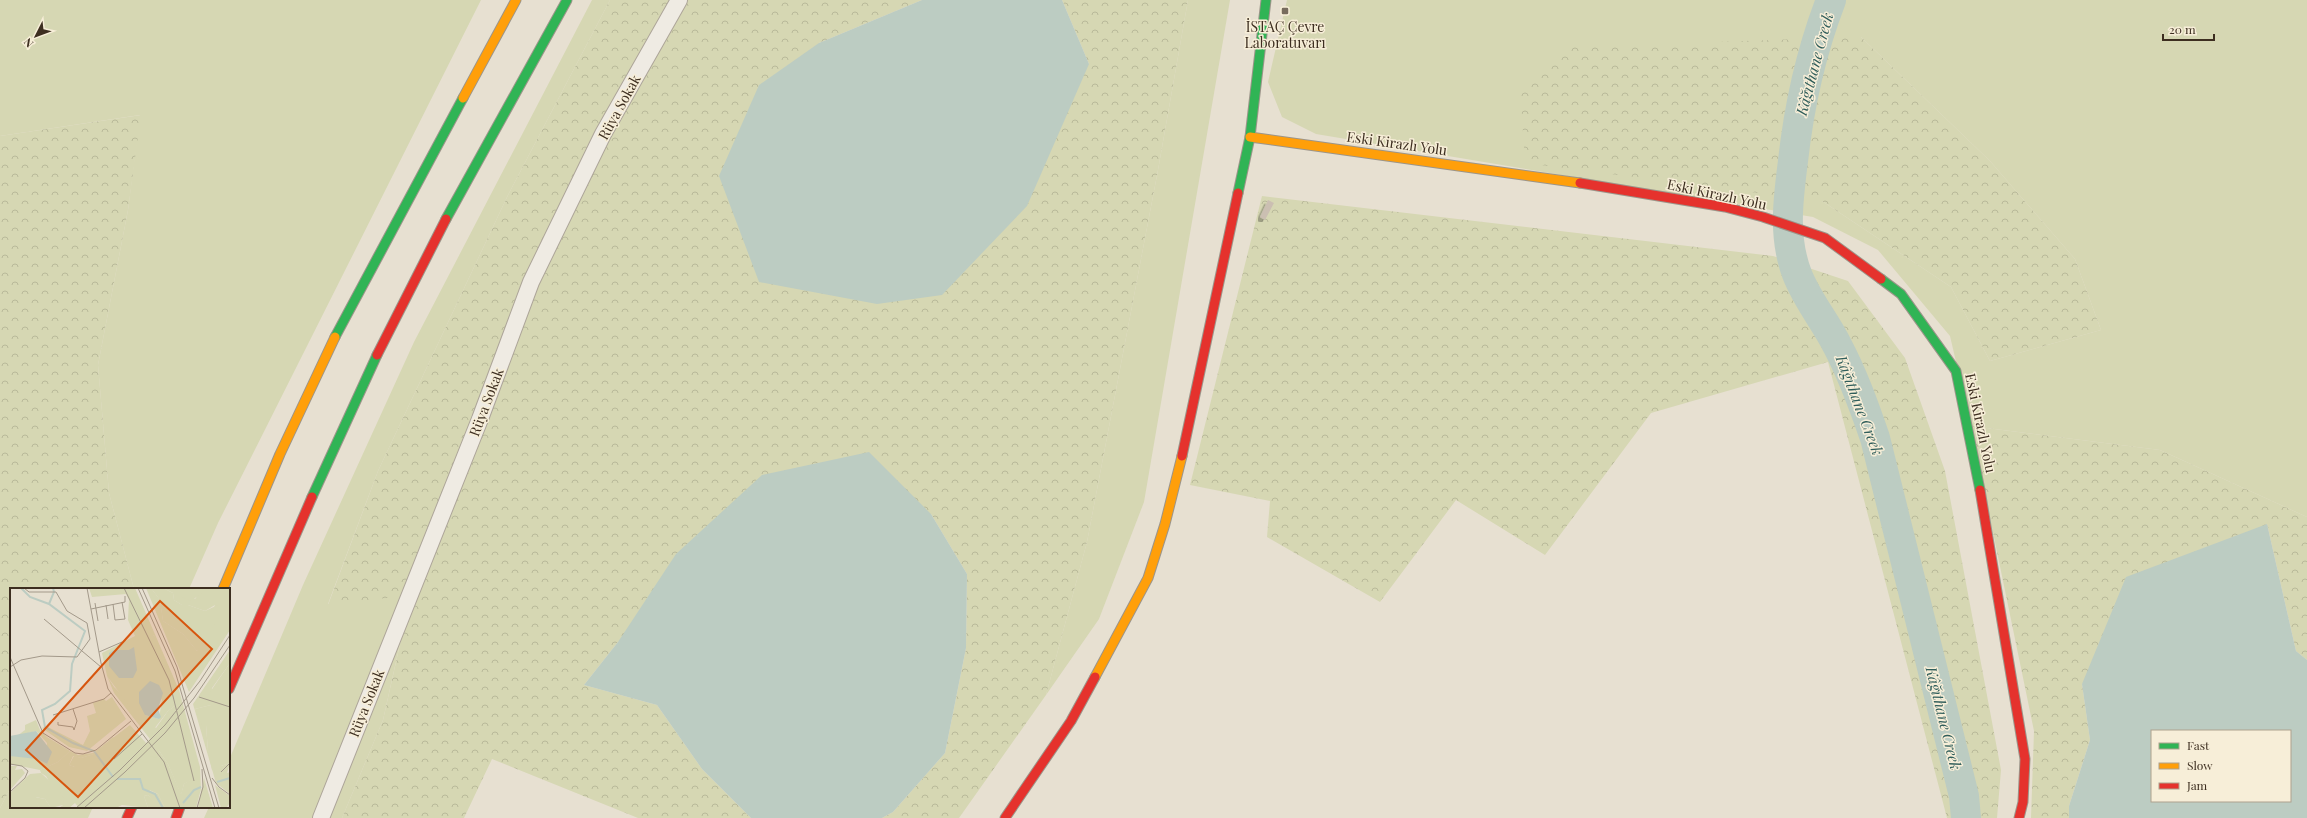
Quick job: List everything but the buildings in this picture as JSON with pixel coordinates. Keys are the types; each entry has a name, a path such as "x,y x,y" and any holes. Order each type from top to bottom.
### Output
{"main road":[{"path":"223,588 280,454 345,316 516,0"},
{"path":"230,687 301,519 392,325 439,232 567,0"},
{"path":"1009,815 1071,721 1148,578 1165,524 1189,428 1250,137 1266,0"},
{"name":"Eski Kirazlı Yolu","path":"1250,137 1524,174 1725,207 1763,217 1825,238 1901,294 1956,371 1982,498 2025,759 2023,802 2019,818"},
{"path":"128,818 132,808"},
{"path":"176,818 180,808"}],"street":[{"name":"Rüya Sokak","path":"321,818 477,426 531,282 603,134 679,0"}],"green space":[{"path":"0,0 481,0 218,523 189,588 134,588 109,493 98,365 128,210 140,115 0,136"},
{"path":"592,0 610,0 508,195 378,471 328,604 411,594 383,720 342,818 204,818 209,808 230,808 230,758 303,585 414,342"},
{"path":"610,0 922,0 819,43 1089,64 1062,0 1188,0 1158,170 1087,542 1046,695 959,818 882,818 893,812 945,753 966,648 967,574 931,514 618,642 584,685 657,705 702,769 751,818 638,818 492,759 464,818 342,818 383,720 411,595 328,605 378,471 508,195"},
{"path":"1188,0 1230,0 1144,502 1099,619 1046,695 1087,542 1158,170"},
{"path":"1287,0 2307,0 2307,517 2160,450 1971,426 1950,336 1878,250 1813,217 1316,134 1282,117 1268,82","holes":["1861,37 1990,161 2075,259 2101,330 1990,361 1951,287 1822,201"]},
{"path":"1861,37 1990,161 2075,259 2101,330 1990,361 1951,287 1822,201 1525,163 1520,88 1569,47"},
{"path":"141,115 128,210 98,365 109,493 134,588 10,588 10,789 0,808 0,136"},
{"path":"1262,196 1773,256 1848,281 1905,358 1945,471 2001,770 1997,818 1947,818 1828,362 1651,413 1545,555 1456,500 1380,602 1267,537 1270,501 1190,485"},
{"path":"1971,426 2160,450 2307,517 2307,660 2296,651 2267,524 2082,684 2090,740 2069,806 2069,818 2031,818 2034,731"},
{"path":"10,789 10,808 93,808 88,818 0,818 0,808"}],"shaded area":[{"path":"922,0 1062,0 1089,64 1027,206 942,295 877,304 759,282 719,176 759,85 819,43"},
{"path":"869,452 931,514 967,574 966,648 945,753 893,812 882,818 751,818 702,769 657,705 584,685 618,642 676,554 762,475"},
{"path":"2267,524 2296,651 2307,660 2307,818 2069,818 2069,806 2090,740 2082,684 2126,577"}],"waterway":[{"name":"Kâğıthane Creek","path":"1831,0 1817,39 1802,100 1788,204 1788,232 1790,246 1801,284 1843,356 1858,391 1875,438 1964,796 1966,818"}],"traffic: fast":[{"path":"446,219 567,0"},
{"path":"1238,193 1250,137 1266,0"},
{"path":"335,337 463,98"},
{"path":"1881,279 1901,294 1956,371 1980,490"},
{"path":"312,497 377,355"}],"traffic: slow":[{"path":"463,98 516,0"},
{"path":"1250,137 1580,183"},
{"path":"223,588 280,454 335,337"},
{"path":"1095,677 1148,578 1165,524 1182,456"}],"traffic: jam":[{"path":"1580,183 1725,207 1763,217 1825,238 1881,279"},
{"path":"1182,456 1238,193"},
{"path":"377,355 446,219"},
{"path":"1980,490 2025,759 2023,802 2019,818"},
{"path":"230,687 312,497"},
{"path":"1005,818 1071,721 1095,677"},
{"path":"127,818 132,808"},
{"path":"176,818 180,808"}],"place":[{"name":"İSTAÇ Çevre Laboratuvarı","path":"1285,11"}]}
